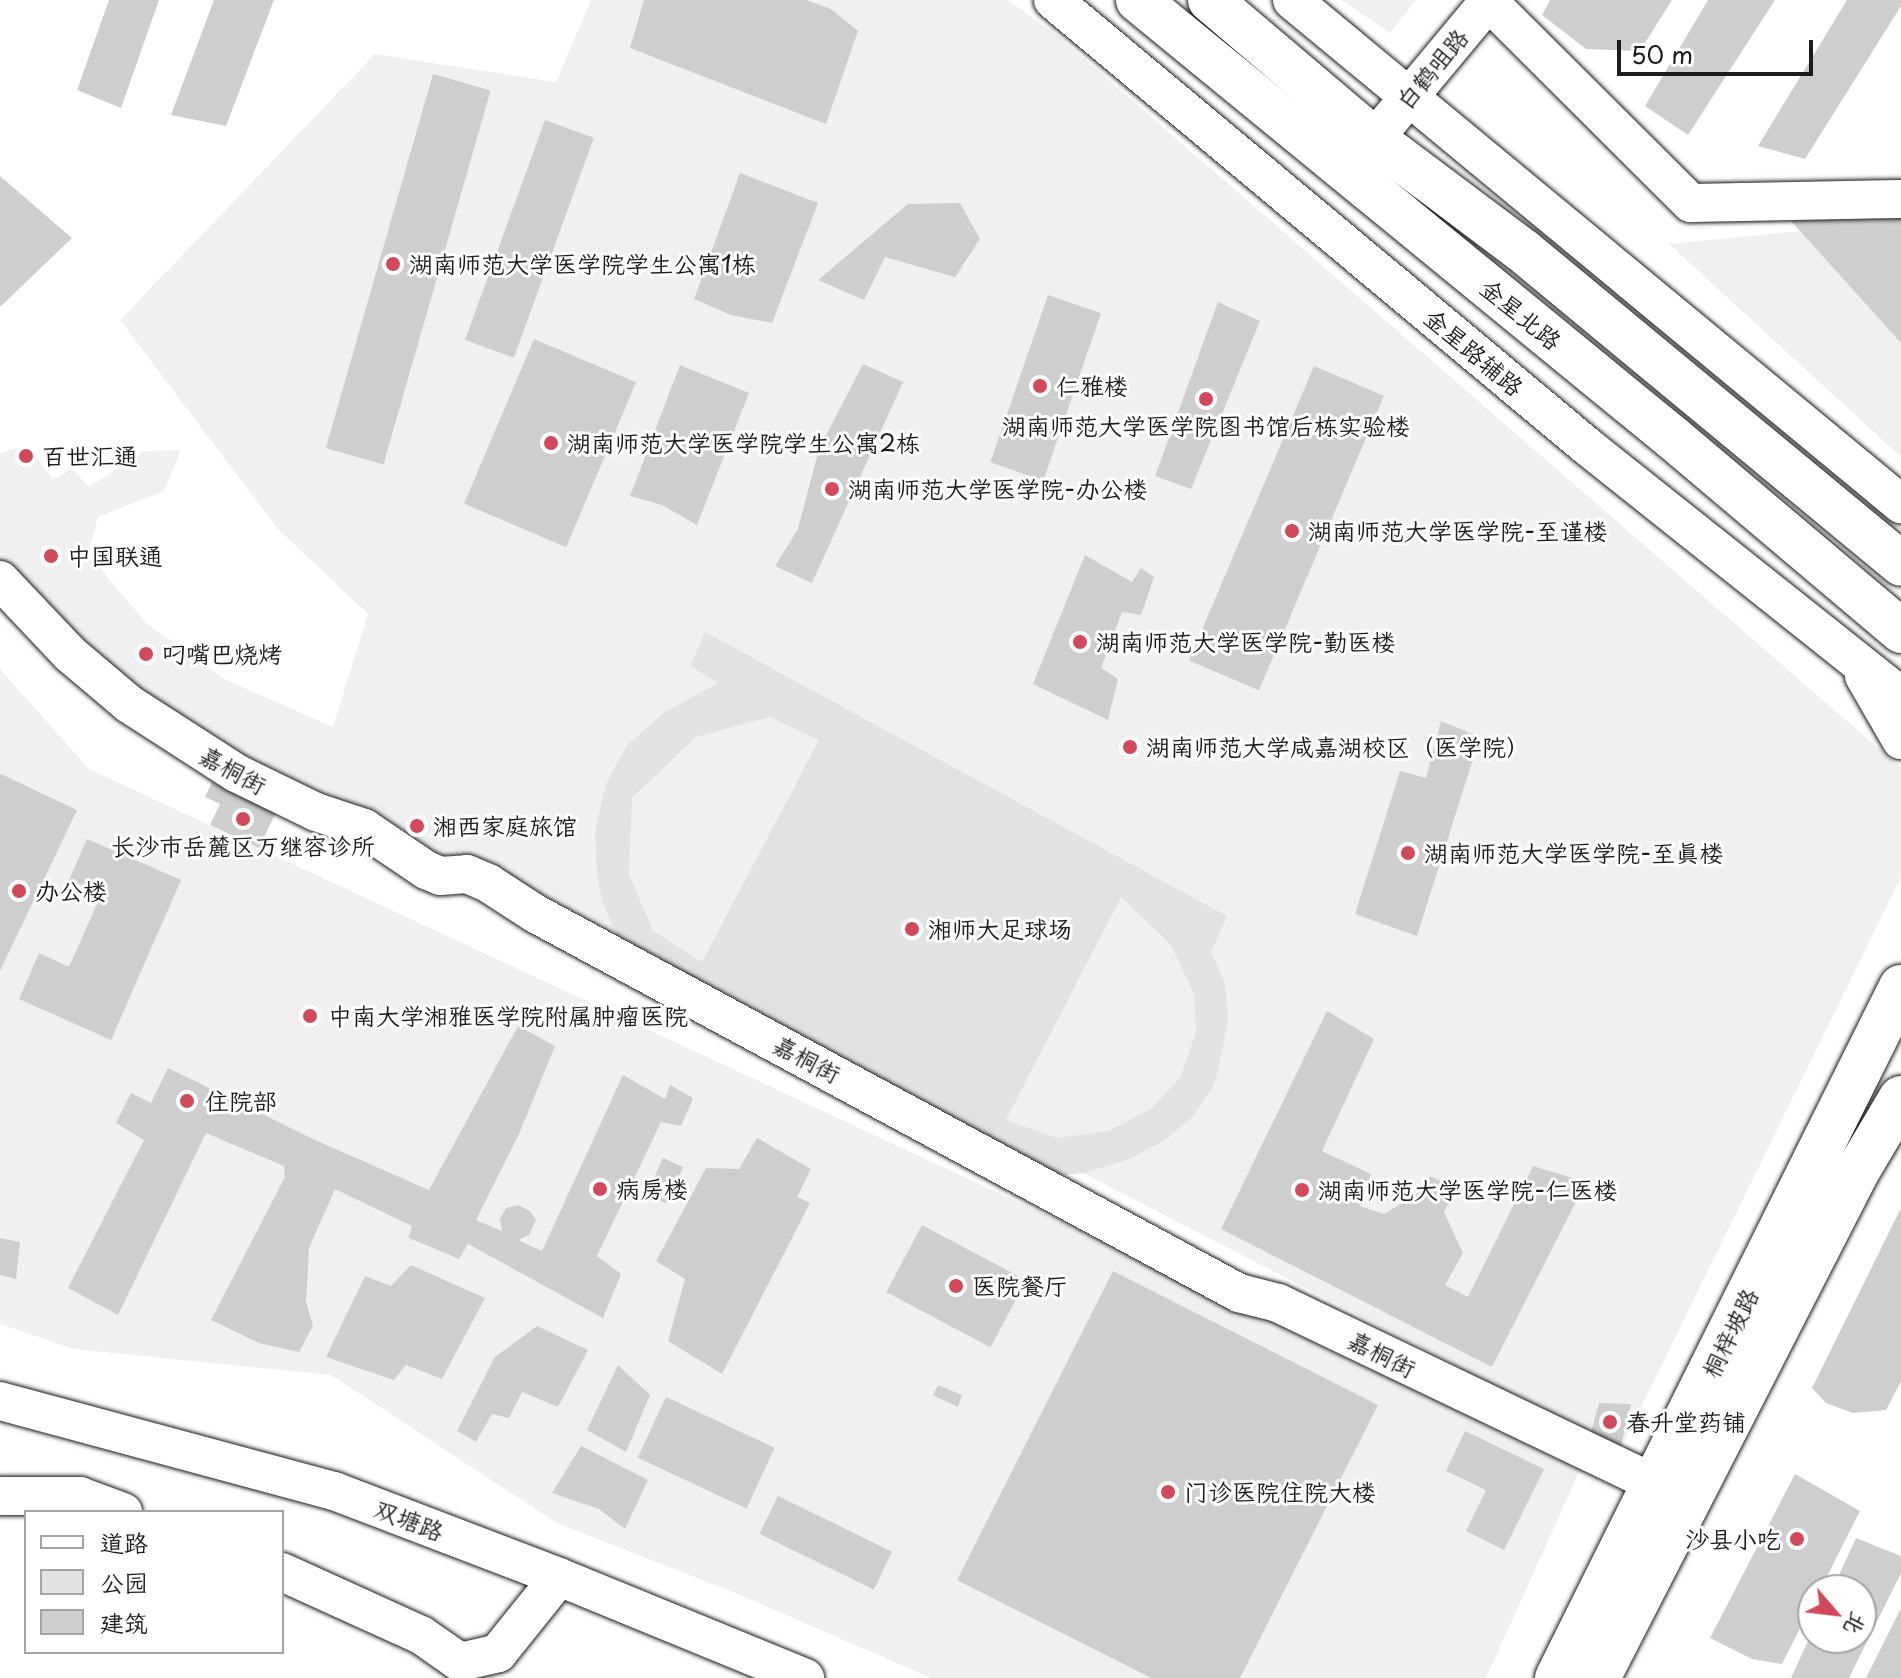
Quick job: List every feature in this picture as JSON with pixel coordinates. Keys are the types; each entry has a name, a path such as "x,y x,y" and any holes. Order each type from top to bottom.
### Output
{"main road":[{"name":"金星北路","path":"1138,0 1673,438 1901,631"},
{"name":"金星北路","path":"1210,0 1374,139 1522,250 1901,564"},
{"name":"桐梓坡路","path":"1557,1678 1901,987"},
{"name":"桐梓坡路","path":"1598,1678 1857,1172 1901,1098"}],"street":[{"name":"金星路辅路","path":"1053,0 1576,437 1901,696"},
{"path":"1292,0 1901,504"},
{"path":"1489,1 1691,203 1901,199"},
{"name":"白鹤咀路","path":"1374,139 1489,1"},
{"name":"嘉桐街","path":"0,580 70,654 129,704 236,773 316,812 364,828 426,870 440,876 467,874 488,883 548,921 1239,1293 1278,1303 1656,1484"},
{"path":"1852,657 1901,740"},
{"name":"双塘路","path":"0,1401 334,1491 559,1577 805,1678"},
{"path":"0,1496 80,1496 118,1510"},
{"path":"284,1573 421,1635 461,1670 498,1653 559,1577"}],"shaded area":[{"name":"湖南师范大学咸嘉湖校区（医学院）","path":"591,0 1008,0 1058,36 1901,768 1901,877 1620,1450 460,852 434,871 254,783 0,576 0,453 27,445 53,479 72,469 89,487 144,451 181,450 164,491 98,517 88,554 147,624 226,680 333,727 368,614 277,528 120,320 375,54 556,82"},
{"path":"1341,0 1416,0 1390,33"},
{"path":"1901,221 1901,457 1669,244"},
{"name":"中南大学湘雅医学院附属肿瘤医院","path":"0,669 89,769 1151,1264 1580,1470 1486,1678 931,1678 738,1594 557,1523 331,1375 74,1349 0,1324"}],"green space":[{"name":"湘师大足球场","path":"705,632 1227,916 1211,952 1225,983 1228,1018 1214,1086 1192,1117 1165,1140 1129,1159 1085,1173 1047,1176 618,938 602,901 597,873 595,831 606,784 627,745 665,712 718,683 690,666","holes":["770,717 819,740 702,962 653,931 629,874 632,798 696,737","1121,897 1171,945 1194,994 1196,1032 1180,1078 1152,1108 1109,1131 1057,1138 1006,1120"]}],"building":[{"path":"109,0 159,0 121,108 77,90"},
{"path":"214,0 274,0 226,126 171,115"},
{"path":"644,0 806,0 831,9 858,31 826,124 630,48"},
{"path":"1550,0 1672,0 1640,51 1586,49 1542,15"},
{"path":"1708,0 1775,0 1688,135 1645,106"},
{"path":"1847,0 1901,0 1901,6 1805,159 1758,146"},
{"name":"湖南师范大学医学院学生公寓1栋","path":"433,74 491,91 383,464 326,448"},
{"path":"545,120 594,138 514,358 465,340"},
{"path":"740,173 818,203 772,323 731,315 694,299"},
{"path":"0,176 72,238 0,307"},
{"path":"1901,199 1901,343 1773,201"},
{"path":"960,203 980,239 955,277 885,257 864,300 818,280 908,204"},
{"name":"仁雅楼","path":"1048,295 1101,313 1043,481 990,462"},
{"name":"湖南师范大学医学院图书馆后栋实验楼","path":"1218,302 1260,321 1191,489 1155,476"},
{"name":"湖南师范大学医学院学生公寓2栋","path":"534,339 636,382 566,547 464,504"},
{"name":"湖南师范大学医学院-办公楼","path":"863,364 903,382 812,583 775,566 798,529 819,449"},
{"path":"680,365 749,393 697,525 662,505 630,496"},
{"name":"湖南师范大学医学院-至谨楼","path":"1314,366 1384,396 1259,690 1189,661"},
{"name":"湖南师范大学医学院-勤医楼","path":"1085,555 1132,582 1141,568 1154,577 1141,615 1122,612 1101,668 1118,679 1108,720 1033,684"},
{"name":"湖南师范大学医学院-至真楼","path":"1441,721 1480,737 1417,936 1355,914 1400,771 1426,778"},
{"name":"办公楼","path":"0,776 77,810 0,971"},
{"name":"长沙市岳麓区万继容诊所","path":"212,782 276,812 259,848 210,825 220,804 205,797"},
{"path":"87,839 181,880 111,1040 19,999 39,953 69,967 101,895 69,880"},
{"name":"湖南师范大学医学院-仁医楼","path":"1327,1011 1374,1039 1322,1151 1371,1174 1360,1206 1384,1214 1420,1192 1430,1176 1456,1188 1444,1212 1463,1253 1445,1285 1468,1297 1533,1166 1586,1182 1492,1367 1221,1229"},
{"path":"518,1026 555,1046 519,1134 476,1220 502,1231 500,1219 506,1208 518,1205 530,1211 536,1220 529,1235 518,1240 542,1251 623,1075 665,1099 670,1085 693,1098 681,1126 661,1122 597,1256 621,1274 603,1318 468,1244 459,1259 409,1238 412,1226 335,1189 309,1248 306,1302 313,1326 299,1352 259,1343 211,1320 285,1177 284,1166 206,1133 118,1315 68,1288 144,1140 116,1123 131,1093 151,1103 168,1068 315,1140 429,1190"},
{"path":"757,1138 811,1169 797,1197 810,1203 722,1374 668,1341 685,1279 656,1261 706,1168 739,1169"},
{"path":"663,1158 683,1167 667,1203 647,1195"},
{"path":"1901,1208 1901,1381 1886,1410 1853,1413 1826,1403 1812,1388"},
{"name":"医院餐厅","path":"922,1225 1026,1280 991,1348 886,1292"},
{"path":"0,1238 20,1242 16,1279 0,1275"},
{"path":"411,1265 485,1298 442,1379 406,1365 394,1380 326,1357 365,1276 391,1286"},
{"name":"门诊医院住院大楼","path":"1113,1271 1378,1405 1240,1678 1151,1678 957,1580"},
{"path":"537,1326 588,1350 558,1407 522,1392 509,1418 492,1414 476,1442 457,1431 495,1357"},
{"path":"618,1365 650,1395 626,1452 587,1430"},
{"path":"938,1385 962,1395 958,1407 933,1395"},
{"path":"666,1397 775,1448 746,1508 638,1458"},
{"name":"春升堂药铺","path":"1599,1403 1631,1404 1620,1450 1589,1440"},
{"path":"1465,1431 1544,1469 1504,1550 1466,1531 1486,1490 1446,1471"},
{"path":"581,1446 648,1480 625,1529 599,1509 552,1493"},
{"path":"1795,1474 1860,1511 1828,1574 1797,1574 1797,1634 1782,1664 1752,1659 1710,1638"},
{"path":"778,1496 892,1552 874,1589 760,1534"},
{"path":"1856,1538 1901,1556 1901,1573 1877,1621 1877,1574 1839,1574"},
{"path":"1901,1608 1901,1678 1866,1678"},
{"path":"1802,1654 1861,1654 1849,1678 1791,1678"}],"place":[{"name":"湖南师范大学医学院学生公寓1栋","path":"393,264"},
{"name":"仁雅楼","path":"1040,386"},
{"name":"湖南师范大学医学院图书馆后栋实验楼","path":"1206,399"},
{"name":"湖南师范大学医学院学生公寓2栋","path":"551,443"},
{"name":"百世汇通","path":"26,456"},
{"name":"湖南师范大学医学院-办公楼","path":"832,489"},
{"name":"湖南师范大学医学院-至谨楼","path":"1292,531"},
{"name":"中国联通","path":"51,556"},
{"name":"湖南师范大学医学院-勤医楼","path":"1080,642"},
{"name":"叼嘴巴烧烤","path":"146,654"},
{"name":"湖南师范大学咸嘉湖校区（医学院）","path":"1130,747"},
{"name":"长沙市岳麓区万继容诊所","path":"243,819"},
{"name":"湘西家庭旅馆","path":"417,826"},
{"name":"湖南师范大学医学院-至真楼","path":"1408,853"},
{"name":"办公楼","path":"19,891"},
{"name":"湘师大足球场","path":"912,929"},
{"name":"中南大学湘雅医学院附属肿瘤医院","path":"310,1016"},
{"name":"住院部","path":"187,1101"},
{"name":"病房楼","path":"600,1189"},
{"name":"湖南师范大学医学院-仁医楼","path":"1302,1190"},
{"name":"医院餐厅","path":"956,1286"},
{"name":"春升堂药铺","path":"1610,1422"},
{"name":"门诊医院住院大楼","path":"1168,1492"},
{"name":"沙县小吃","path":"1797,1539"}]}
